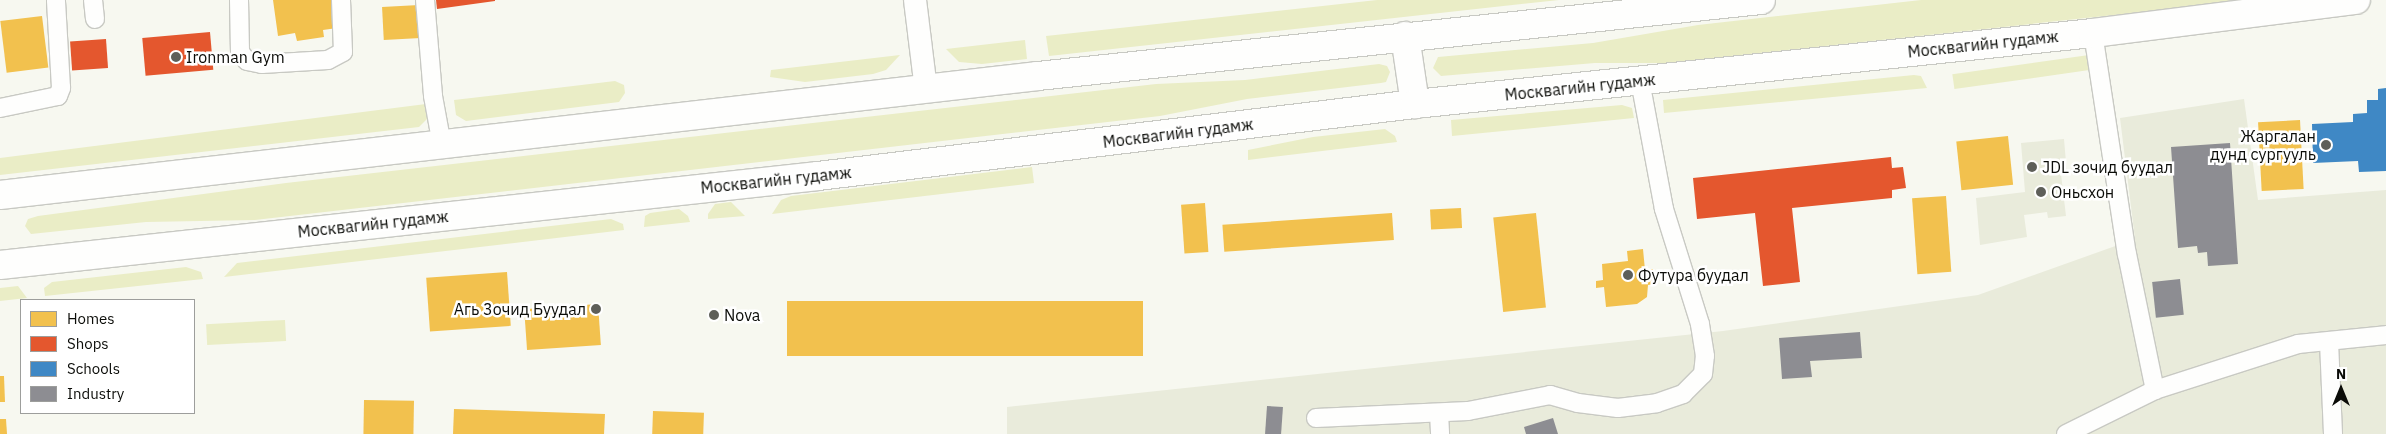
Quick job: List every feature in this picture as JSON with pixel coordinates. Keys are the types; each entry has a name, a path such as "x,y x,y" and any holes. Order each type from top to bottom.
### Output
{"highway":[{"path":"0,196 1405,36 1761,0"},
{"name":"Москвагийн гудамж","path":"0,264 809,176 1415,104 2093,33 2356,0"},
{"path":"1405,36 1415,104"}],"street":[{"path":"0,108 50,100 58,96 61,88 56,0"},
{"path":"93,0 95,19"},
{"path":"239,0 240,52 247,61 262,64 328,60 343,52 341,0"},
{"path":"425,0 433,96 442,145"},
{"path":"915,0 926,90"},
{"path":"2093,33 2127,254 2154,390"},
{"path":"1316,418 1468,411 1550,395 1578,403 1618,408 1657,403 1683,394 1703,374 1705,356 1700,324 1664,209 1640,80"},
{"path":"2066,434 2154,390 2298,344 2386,335"},
{"path":"2329,342 2333,434"},
{"path":"1439,413 1440,434"}],"shaded area":[{"path":"2244,99 2258,200 2386,190 2386,434 1007,434 1007,407 1723,331 1978,295 2135,239 2120,118"},
{"name":"Оньсхон","path":"2064,139 2067,174 2061,174 2066,216 2048,218 2047,212 2024,215 2027,237 1980,245 1976,198 2025,192 2021,143"}],"green space":[{"path":"1377,0 1559,0 1049,56 1046,36"},
{"path":"1921,0 2255,0 1666,63 1595,63 1441,76 1433,68 1438,57 1593,43 1698,25"},
{"path":"1025,40 1027,59 982,64 959,62 946,49"},
{"path":"900,55 886,70 873,74 805,82 770,77 771,70"},
{"path":"2089,55 2091,70 1954,89 1952,74"},
{"path":"1379,64 1387,66 1390,72 1386,82 1247,99 1160,116 255,220 146,222 31,234 25,226 28,219 38,216 286,183 1156,84 1245,80"},
{"path":"1914,75 1921,76 1927,88 1664,113 1663,100"},
{"path":"615,81 624,85 625,93 619,102 466,121 456,115 454,100"},
{"path":"426,104 428,118 419,127 0,175 0,158"},
{"path":"1622,105 1632,108 1634,118 1452,136 1451,120"},
{"path":"1385,129 1395,136 1397,142 1248,160 1248,150 1313,137"},
{"path":"1032,167 1034,183 772,214 781,200 791,196"},
{"path":"731,202 745,216 708,219 708,214 715,204"},
{"path":"679,209 688,216 690,222 644,227 645,216 650,213"},
{"path":"611,219 623,224 624,230 224,277 237,263"},
{"path":"186,267 201,272 203,279 45,296 44,288 52,282"},
{"path":"18,286 27,298 0,301 0,288"},
{"path":"285,320 286,341 207,345 206,324"}],"building: Homes":[{"path":"273,0 333,0 337,28 323,30 324,37 297,41 295,33 278,36"},
{"path":"419,5 421,38 384,40 382,7"},
{"path":"42,16 48,68 7,73 0,21"},
{"path":"2300,120 2304,189 2262,191 2258,122"},
{"path":"2008,136 2013,185 1961,190 1956,141"},
{"path":"1946,196 1951,272 1917,274 1912,198"},
{"path":"1205,203 1208,252 1184,254 1181,205"},
{"path":"1461,208 1462,228 1431,230 1430,210"},
{"path":"1392,213 1394,240 1224,252 1222,225"},
{"path":"1536,213 1546,307 1503,312 1493,217"},
{"name":"Футура буудал","path":"1643,249 1645,270 1653,269 1654,284 1648,285 1647,297 1637,304 1606,307 1604,287 1596,288 1596,281 1603,280 1602,264 1628,261 1627,251"},
{"path":"507,272 511,326 430,332 426,278"},
{"path":"787,301 1143,301 1143,356 787,356"},
{"path":"598,304 601,345 527,350 524,309"},
{"path":"0,376 4,376 5,402 0,402"},
{"path":"364,400 414,401 413,434 363,434"},
{"path":"454,409 605,414 604,434 453,434"},
{"path":"653,411 704,413 703,434 652,434"},
{"path":"0,419 6,419 7,434 0,434"}],"building: Shops":[{"path":"436,0 495,0 495,1 437,9"},
{"path":"210,32 213,70 146,76 142,38"},
{"path":"106,39 108,68 72,70 70,42"},
{"path":"1891,157 1892,168 1903,167 1906,188 1892,190 1892,198 1792,208 1800,282 1763,286 1755,213 1697,219 1693,178"}],"building: Schools":[{"name":"Жаргалан дунд сургууль","path":"2386,88 2386,171 2359,172 2358,161 2313,163 2312,124 2353,122 2353,114 2367,113 2367,100 2378,100 2378,89"}],"building: Industry":[{"path":"2230,143 2238,264 2208,266 2207,252 2198,253 2197,246 2178,248 2171,147"},
{"path":"2180,279 2184,315 2156,318 2152,282"},
{"path":"1860,332 1862,358 1810,361 1812,377 1782,379 1779,338"},
{"path":"1267,406 1283,407 1281,434 1265,434"},
{"path":"1553,418 1558,434 1526,434 1524,427"}],"place":[{"name":"Ironman Gym","path":"176,57"},
{"name":"Жаргалан дунд сургууль","path":"2326,145"},
{"name":"JDL зочид буудал","path":"2032,167"},
{"name":"Оньсхон","path":"2041,192"},
{"name":"Футура буудал","path":"1628,275"},
{"name":"Агь 3очид Буудал","path":"596,309"},
{"name":"Nova","path":"714,315"}]}
